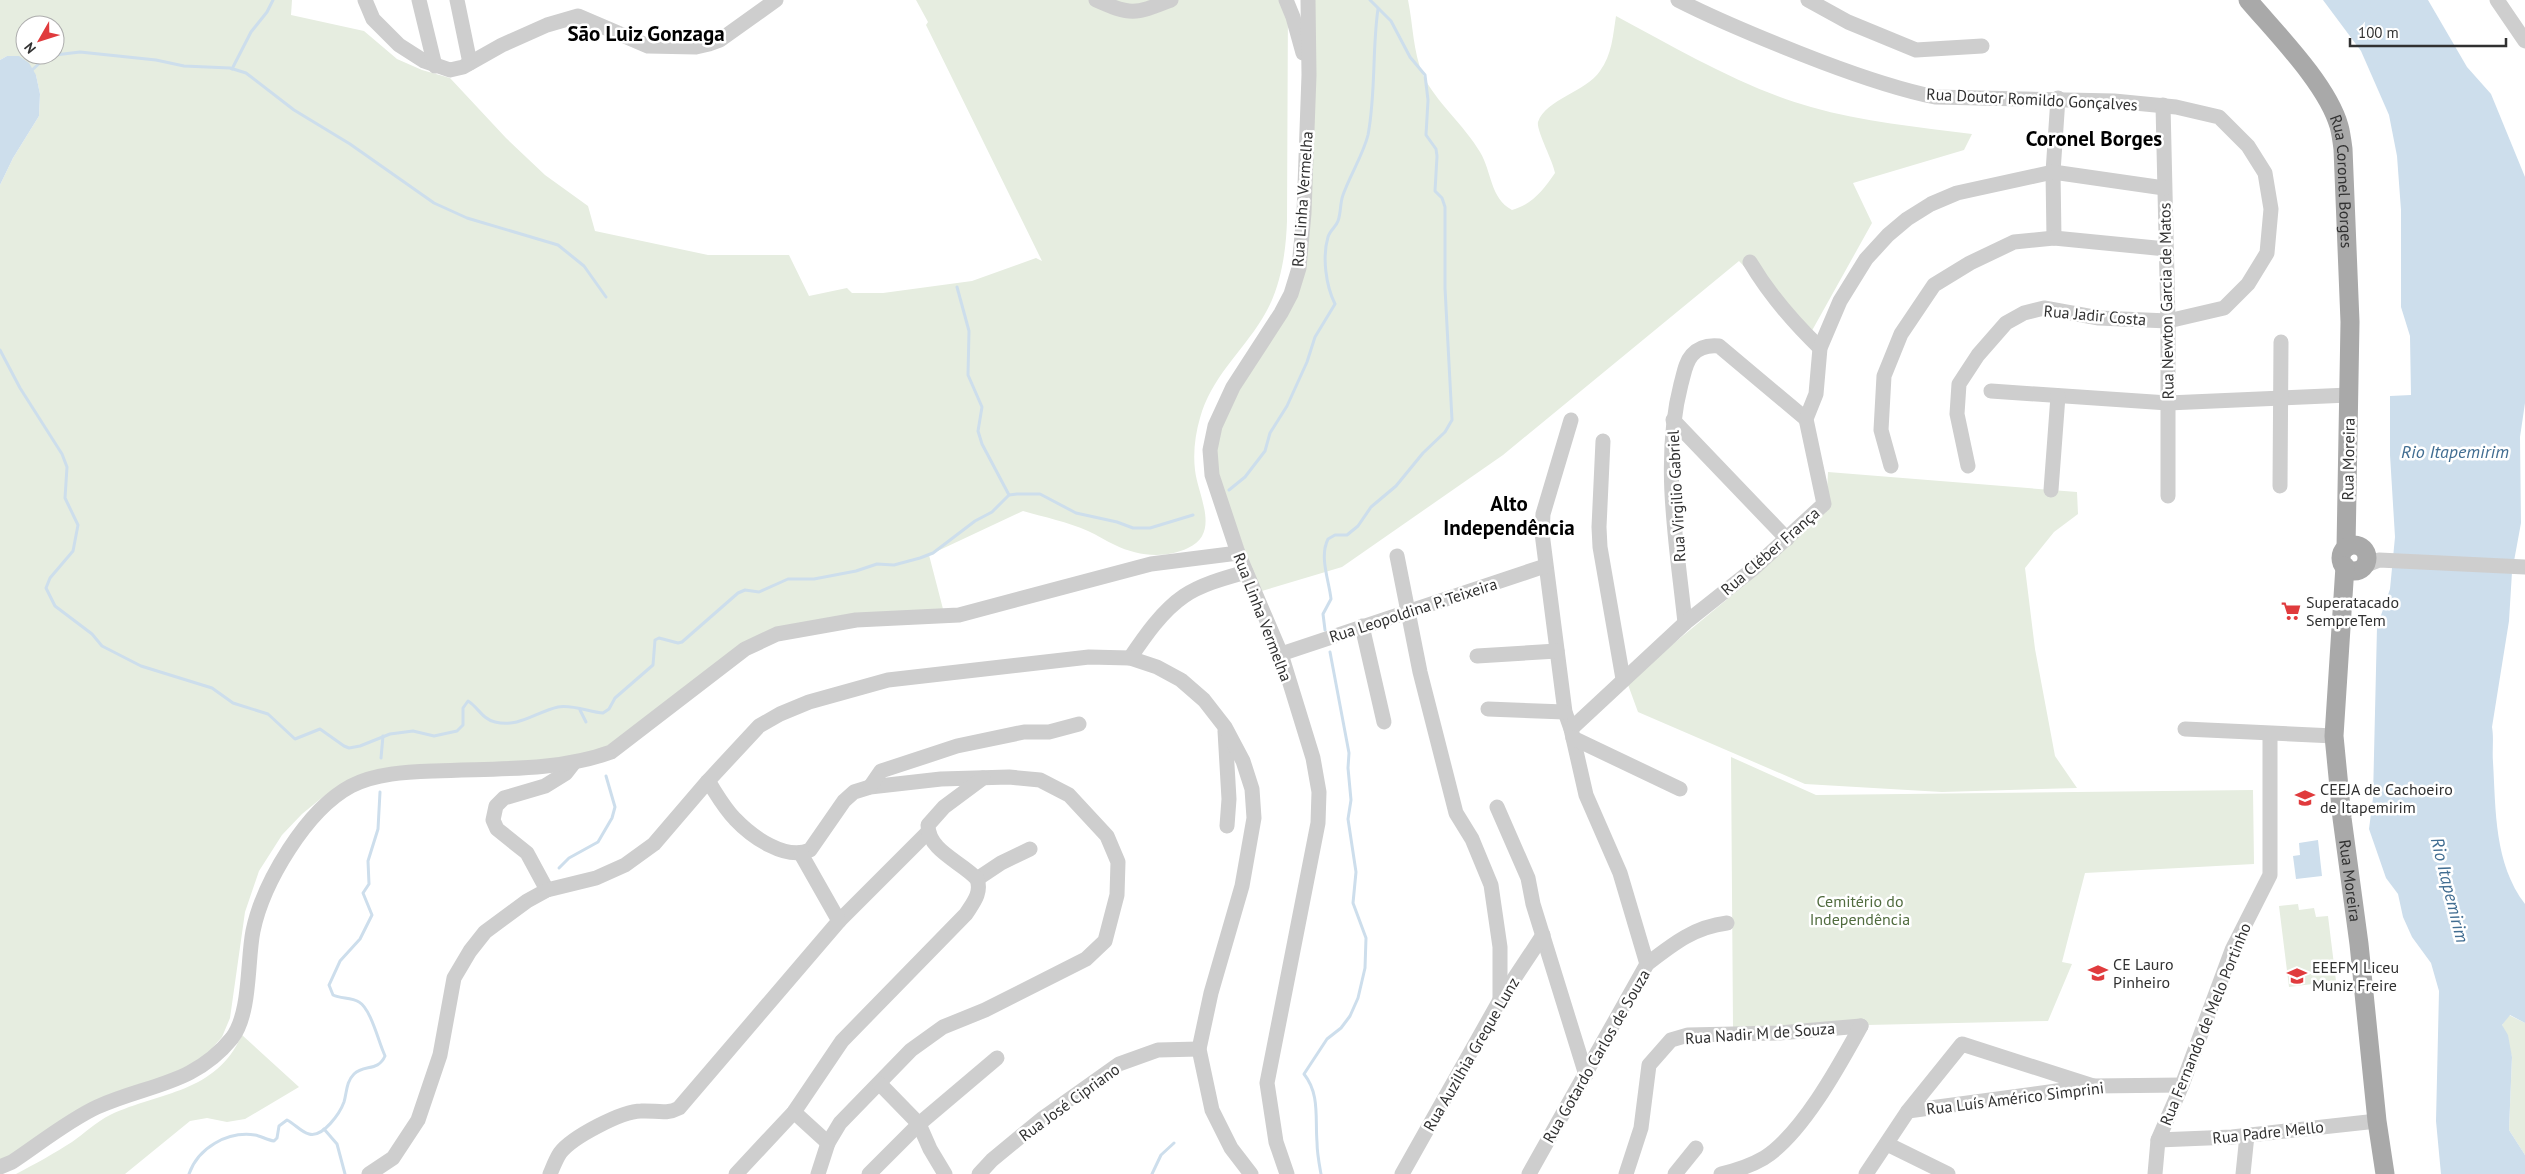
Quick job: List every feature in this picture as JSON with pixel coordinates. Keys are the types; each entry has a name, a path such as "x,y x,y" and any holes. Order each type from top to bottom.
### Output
{"main road":[{"name":"Rua Coronel Borges","path":"2248,0 2294,54 2328,100 2339,126 2343,149 2350,322 2349,395"},
{"name":"Rua Moreira","path":"2349,395 2347,522 2363,559 2343,588 2334,736 2342,818 2359,944 2377,1121 2386,1174"}],"street":[{"path":"365,0 373,19 390,38 411,53 435,66 457,70 547,24 578,16 648,46 703,45 720,40 776,0"},
{"path":"419,0 435,66"},
{"path":"457,0 470,63"},
{"path":"1096,0 1122,11 1134,13 1171,0"},
{"path":"1286,0 1293,17 1308,75"},
{"path":"1308,0 1308,75"},
{"name":"Rua Doutor Romildo Gonçalves","path":"1678,0 1716,20 1777,45 1907,91 1935,97 2058,98 2163,105 2219,117 2248,146 2265,173 2271,209 2267,253 2248,284 2224,308 2168,321"},
{"path":"1808,0 1848,22 1916,50 1982,46"},
{"path":"2499,1 2525,41"},
{"path":"2512,21 2525,32"},
{"name":"Rua Linha Vermelha","path":"1287,1174 1276,1142 1267,1083 1318,823 1319,792 1313,758 1281,654 1238,553 1212,475 1210,450 1215,426 1233,387 1281,313 1291,294 1299,268 1304,213 1308,75"},
{"path":"2054,238 2053,172 2058,98"},
{"name":"Rua Newton Garcia de Matos","path":"2163,105 2168,321 2168,496"},
{"path":"1806,420 1816,394 1820,348 1840,301 1866,259 1907,218 1957,193 2053,172 2164,188"},
{"path":"1891,466 1881,430 1884,376 1901,334 1934,285 1970,263 2014,242 2054,238 2166,249"},
{"path":"1750,262 1761,280 1794,322 1820,348"},
{"name":"Rua Jadir Costa","path":"1968,466 1956,414 1959,384 1978,355 2006,323 2024,313 2044,308 2099,318 2168,321"},
{"path":"2280,486 2281,342"},
{"name":"Rua Virgilio Gabriel","path":"1685,623 1674,515 1673,420 1687,362 1692,354 1702,348 1719,346 1806,420"},
{"path":"1992,391 2168,403 2349,395"},
{"path":"2050,490 2058,396"},
{"path":"1571,420 1543,514 1542,533 1564,712 1572,733 1586,795 1620,873 1647,964"},
{"path":"1673,420 1787,539"},
{"name":"Rua Cléber França","path":"1572,733 1623,679 1649,659 1685,623 1753,569 1824,504 1806,420"},
{"path":"1603,441 1600,537 1623,679"},
{"path":"0,1167 12,1162 96,1108 195,1072 218,1053 234,1035 244,1010 253,932 266,893 299,836 332,798 352,785 398,773 573,764 611,752 745,649 777,634 856,620 959,615 1151,564 1238,553"},
{"path":"1397,556 1420,672 1456,812 1472,839 1491,885 1500,947 1500,1000"},
{"path":"2363,559 2522,567"},
{"name":"Rua Leopoldina P. Teixeira","path":"1281,654 1545,566"},
{"path":"1130,658 1154,625 1184,595 1200,587 1246,572"},
{"path":"1362,626 1384,722"},
{"path":"1477,656 1557,651"},
{"path":"369,1174 392,1158 418,1120 440,1055 454,978 470,951 486,932 527,900 547,890 596,878 625,865 654,844 708,781 759,726 780,714 809,702 888,680 1089,657 1130,658 1157,667 1181,680 1204,700 1225,728 1243,760 1252,789 1254,818 1242,886 1198,1049 1212,1110 1231,1148 1251,1174"},
{"path":"1488,709 1564,712"},
{"path":"870,787 882,771 957,746 1024,732 1049,732 1079,724"},
{"path":"1225,728 1229,799 1226,826"},
{"path":"2185,729 2334,736"},
{"path":"1572,733 1680,789"},
{"name":"Rua Fernando de Melo Portinho","path":"2155,1174 2158,1140 2182,1085 2232,950 2270,874 2270,734"},
{"path":"547,890 527,853 497,829 493,820 496,806 504,798 545,786 566,773 573,764"},
{"path":"550,1174 560,1153 583,1133 639,1110 670,1113 679,1108 839,921 928,832 931,820 983,778"},
{"path":"708,781 735,819 759,838 785,852 801,854 810,850 844,801 854,792 870,787 941,779 1040,780 1068,795 1106,836 1118,862 1117,895 1104,941 1086,959 1056,976 985,1010 942,1027 912,1050 840,1123 828,1143 818,1174"},
{"path":"1497,807 1528,878 1543,935 1586,1075"},
{"path":"736,1174 794,1112 842,1041 966,914 978,895 980,887 977,879 936,846 928,832"},
{"path":"977,879 1001,863 1030,849"},
{"path":"801,854 839,921"},
{"name":"Rua Gotardo Carlos de Souza","path":"1529,1174 1647,964 1671,945 1706,926 1727,923"},
{"name":"Rua Auzilhia Greque Lunz","path":"1402,1174 1500,1000 1543,935"},
{"name":"Rua Nadir M de Souza","path":"1626,1174 1641,1128 1649,1065 1662,1047 1671,1040 1688,1035 1779,1034 1861,1026 1830,1082 1788,1137 1764,1158 1721,1174"},
{"path":"1866,1174 1908,1111 1962,1044 2093,1086"},
{"name":"Rua José Cipriano","path":"979,1174 992,1160 1043,1118 1119,1064 1158,1050 1198,1049"},
{"path":"869,1174 919,1124 997,1058"},
{"path":"880,1084 919,1124 930,1149 945,1174"},
{"name":"Rua Luís Américo Simprini","path":"1908,1111 2093,1086 2182,1085"},
{"path":"794,1112 828,1143"},
{"name":"Rua Padre Mello","path":"2158,1140 2247,1135 2377,1121"},
{"path":"2242,1174 2247,1135"},
{"path":"1887,1144 1948,1174"},
{"path":"1675,1174 1696,1148"}],"green space":[{"path":"0,0 292,0 291,15 364,31 397,59 422,70 450,78 506,138 545,175 588,206 595,231 708,255 789,255 809,296 847,288 852,293 883,293 972,281 1036,258 1042,261 926,25 928,22 916,0 1288,0 1287,221 1281,272 1273,297 1262,319 1211,390 1200,418 1195,444 1194,464 1206,524 1198,541 1188,548 1161,555 1132,552 1088,531 1023,511 929,555 943,609 786,628 632,734 582,758 404,767 324,796 302,814 282,835 259,871 245,912 230,1018 222,1037 202,1060 0,1162 0,185 13,158 39,116 40,94 36,75 21,65 65,65 65,15 15,15 15,61 7,56 0,60"},
{"path":"1307,0 1408,0 1415,47 1423,75 1428,85 1474,142 1484,160 1495,192 1499,199 1512,210 1532,200 1542,191 1555,173 1538,122 1542,114 1549,107 1586,85 1600,71 1610,52 1616,16 1711,67 1786,99 1850,117 1972,134 1964,150 1853,183 1872,223 1809,336 1739,261 1503,455 1342,567 1255,593 1217,485 1216,428 1297,285"},
{"path":"1828,472 2077,492 2078,514 2054,532 2025,568 2035,649 2055,756 2077,788 1942,792 1805,784 1638,712 1627,682 1748,582 1826,512"},
{"name":"Cemitério do Independência","path":"1731,757 1816,795 2253,790 2254,864 2085,873 2062,962 2072,964 2048,1021 1733,1028"},
{"path":"2298,904 2299,910 2314,908 2316,917 2328,916 2336,981 2289,987 2279,906"},
{"path":"2509,1015 2525,1023 2525,1155 2509,1130 2512,1057 2502,1025"},
{"path":"242,1035 299,1087 245,1119 227,1122 207,1118 190,1121 125,1174 16,1174 77,1139 110,1115 167,1095 202,1080 217,1069 231,1054"}],"water":[{"name":"Rio Itapemirim","path":"2323,0 2428,0 2467,67 2491,94 2525,177 2525,403 2520,437 2521,523 2512,572 2509,621 2492,727 2498,836 2507,871 2525,904 2525,1023 2510,1015 2502,1025 2508,1035 2512,1057 2509,1130 2525,1155 2525,1174 2441,1174 2436,1121 2439,991 2431,963 2412,937 2403,917 2398,894 2386,878 2369,829 2373,798 2377,627 2390,589 2395,537 2390,455 2390,396 2411,395 2410,336 2401,307 2401,210 2397,156 2389,115 2361,51"},
{"path":"7,56 15,56 15,65 30,65 36,75 40,94 39,116 13,158 0,185 0,60"},
{"path":"2318,840 2322,876 2296,879 2293,856 2300,855 2299,843"}],"waterway":[{"path":"232,69 251,32 267,12 273,0"},
{"path":"1325,630 1323,614 1331,599 1324,561 1325,546 1328,539 1335,535 1347,535 1358,526 1371,507 1396,486 1423,453 1445,432 1452,420 1445,288 1445,207 1442,198 1435,191 1436,149 1426,135 1428,100 1425,75 1410,57 1391,21 1370,0"},
{"path":"1229,490 1245,477 1265,451 1270,433 1287,406 1307,362 1315,337 1335,304 1329,289 1326,271 1326,245 1329,235 1338,221 1343,195 1368,135 1378,9"},
{"path":"65,54 80,52 156,60 184,66 230,68 246,73 294,110 350,144 434,203 467,218 558,245 584,266 606,297"},
{"path":"31,71 37,65"},
{"path":"957,287 969,331 968,375 982,407 978,431 982,444 1009,495"},
{"path":"0,350 20,388 62,454 67,467 65,498 78,525 73,551 50,578 46,588 55,606 92,634 102,646 141,666 212,688 233,703 268,714 295,739 320,729 349,748 360,746 390,734 413,731 434,736 457,731 463,725 463,708 468,701 483,716 495,722 504,723 520,721 563,706 603,713 609,709 615,698 653,665 655,640 659,638 678,643 682,642 738,593 745,590 759,592 788,579 814,579 856,571 877,564 894,565 920,558 933,553 975,521 992,512 1009,495 1040,494 1076,513 1117,522 1133,528 1150,528 1193,515"},
{"path":"1321,1174 1317,1150 1315,1098 1304,1074 1327,1039 1341,1028 1350,1016 1358,998 1365,968 1366,938 1353,903 1356,872 1348,819 1351,800 1348,768 1349,753 1330,652"},
{"path":"580,710 586,722"},
{"path":"381,758 383,736"},
{"path":"559,868 569,858 598,842 612,818 615,807 606,776"},
{"path":"189,1174 199,1156 206,1149 224,1139 244,1134 255,1135 274,1141 277,1138 279,1126 287,1120 309,1134 325,1129 339,1112 351,1077 362,1069 379,1064 385,1056 370,1017 363,1005 356,1000 333,995 329,985 340,961 360,939 372,915 363,893 369,884 368,861 378,829 380,792"},
{"path":"324,1129 337,1144 345,1174"},
{"path":"1152,1174 1161,1155 1174,1143"}],"place":[{"name":"Superatacado SempreTem","path":"2291,611"},
{"name":"CEEJA de Cachoeiro de Itapemirim","path":"2305,798"},
{"name":"CE Lauro Pinheiro","path":"2098,973"},
{"name":"EEEFM Liceu Muniz Freire","path":"2297,976"}],"district":[{"name":"São Luiz Gonzaga","path":"646,33"},
{"name":"Coronel Borges","path":"2094,138"},
{"name":"Alto Independência","path":"1509,515"}]}
